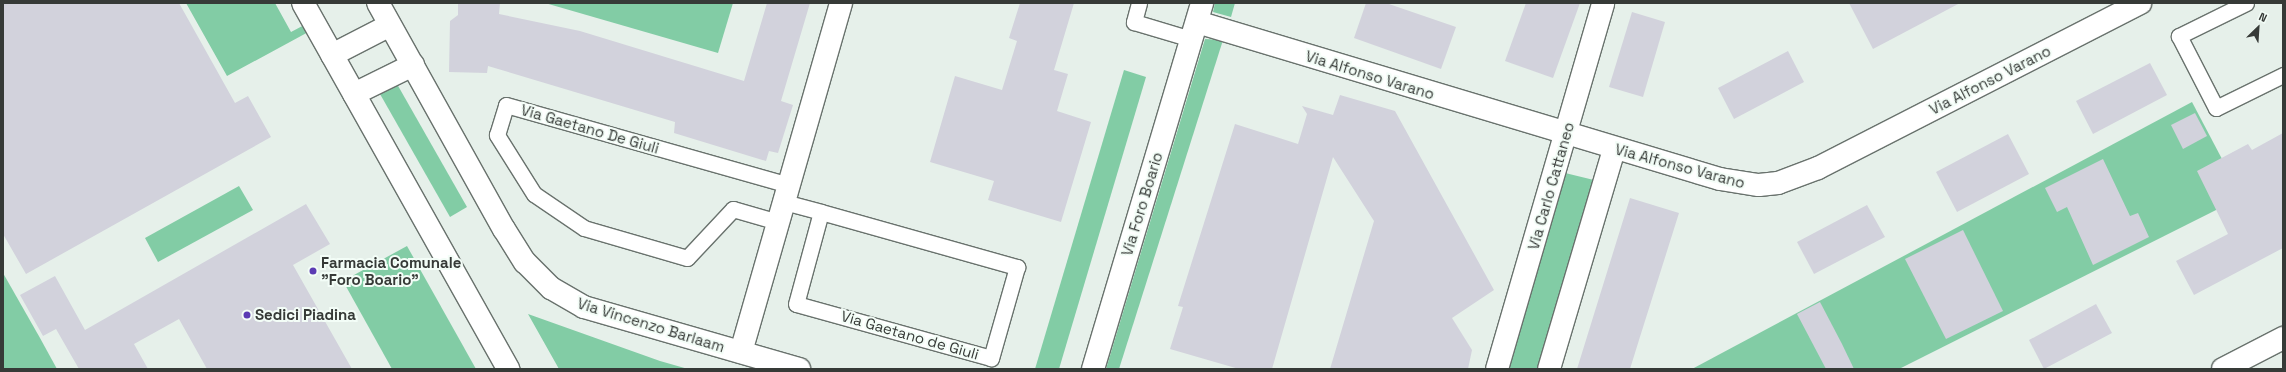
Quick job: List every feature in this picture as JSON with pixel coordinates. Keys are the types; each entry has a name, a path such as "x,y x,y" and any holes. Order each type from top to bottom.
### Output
{"street":[{"path":"303,3 508,369"},
{"name":"Via Vincenzo Barlaam","path":"378,3 511,240 526,262 551,288 584,307 799,369"},
{"path":"741,352 841,3"},
{"name":"Via Carlo Cattaneo","path":"1497,369 1603,3"},
{"name":"Via Alfonso Varano","path":"1197,22 1614,149 1734,182 1778,183 1818,168 2140,3"},
{"name":"Via Foro Boario","path":"1093,369 1197,22"},
{"path":"327,46 390,25"},
{"path":"354,94 413,65"},
{"path":"1549,369 1614,149"},
{"path":"2223,369 2283,338"}],"lane":[{"path":"1139,3 1134,22 1197,22"},
{"path":"2246,3 2179,36 2182,43 2216,108 2283,75"},
{"name":"Via Gaetano De Giuli","path":"506,105 784,203 733,208 687,258 584,228 534,194 497,135 506,105"},
{"name":"Via Gaetano de Giuli","path":"784,203 821,212 1017,268 991,358 796,304 821,212"}],"green space":[{"path":"186,3 275,3 291,32 308,23 312,30 227,76"},
{"path":"545,3 733,3 718,53"},
{"path":"1215,3 1235,3 1231,17 1213,12"},
{"path":"1205,39 1223,40 1119,369 1106,369"},
{"path":"1124,70 1146,77 1059,369 1035,369"},
{"path":"397,84 467,207 450,217 380,94"},
{"path":"2192,102 2242,197 1899,369 1692,369"},
{"path":"1561,172 1598,181 1541,369 1506,369"},
{"path":"239,186 253,210 158,262 145,238"},
{"path":"407,246 476,369 392,369 343,281"},
{"path":"3,273 40,338 57,369 3,369"},
{"path":"528,314 660,361 688,369 559,369"}],"building":[{"path":"3,3 179,3 235,103 248,96 271,137 26,274 3,234"},
{"path":"458,3 500,3 499,14 580,31 744,81 767,3 810,3 781,101 793,105 778,153 769,151 766,161 674,133 675,122 488,66 487,73 449,72 450,21 458,15"},
{"path":"1020,3 1074,3 1054,70 1068,74 1057,111 1091,122 1061,222 988,200 994,181 930,162 955,76 1002,90 1017,41 1009,38"},
{"path":"1366,3 1386,3 1456,27 1441,69 1354,38"},
{"path":"1526,3 1580,3 1553,78 1505,61"},
{"path":"1849,3 1960,3 1873,49"},
{"path":"1632,12 1665,22 1643,97 1609,87"},
{"path":"1788,51 1804,82 1734,119 1718,88"},
{"path":"2150,63 2167,95 2093,134 2076,101"},
{"path":"1340,95 1395,111 1494,290 1452,318 1472,350 1468,369 1330,369 1374,221 1333,157 1272,369 1239,369 1170,349 1183,307 1178,306 1235,124 1298,144 1307,114 1302,106 1333,115"},
{"path":"2195,113 2207,136 2183,149 2171,125"},
{"path":"2283,133 2283,248 2194,295 2176,261 2228,234 2197,171 2248,144 2252,150"},
{"path":"2008,134 2029,174 1957,212 1936,172"},
{"path":"2103,159 2130,216 2138,213 2149,237 2093,265 2067,207 2057,212 2045,188"},
{"path":"1630,198 1679,213 1630,369 1577,369"},
{"path":"306,204 330,244 293,265 352,369 207,369 179,319 134,344 148,369 79,369 56,329 43,336 20,295 55,276 85,330"},
{"path":"1867,205 1885,237 1814,274 1797,242"},
{"path":"1963,230 2003,311 1946,339 1905,259"},
{"path":"1820,302 1854,369 1826,369 1797,314"},
{"path":"2096,304 2112,333 2044,369 2029,340"}],"place":[{"name":"Farmacia Comunale \"Foro Boario\"","path":"313,271"},
{"name":"Sedici Piadina","path":"247,315"}]}
